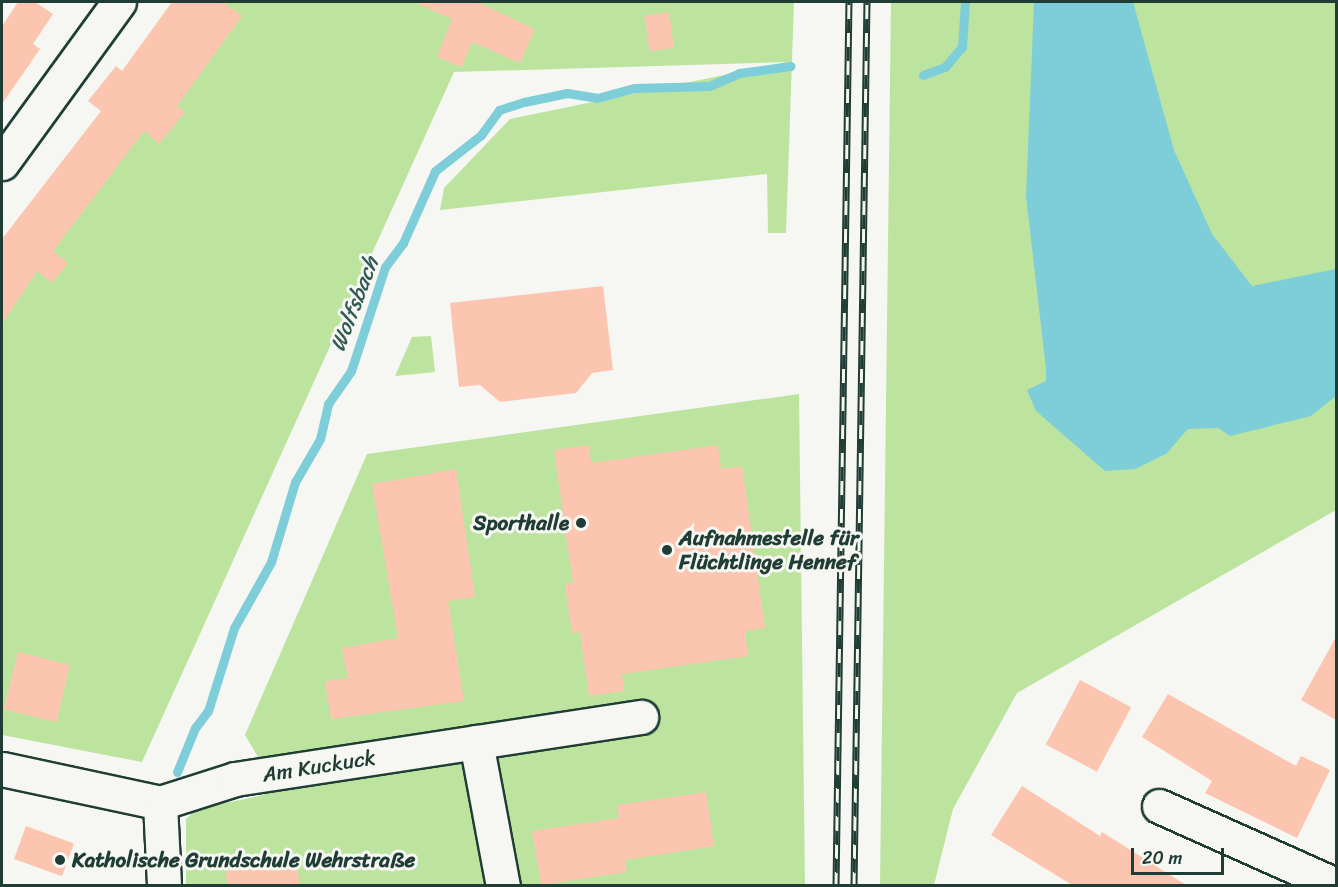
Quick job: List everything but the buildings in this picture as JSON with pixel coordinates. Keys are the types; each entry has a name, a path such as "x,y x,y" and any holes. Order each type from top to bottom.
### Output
{"street":[{"path":"2,163 119,2"},
{"name":"Am Kuckuck","path":"2,769 160,803 235,779 641,717"},
{"path":"476,742 502,885"},
{"path":"160,803 164,885"},
{"path":"1159,806 1336,885"}],"green space":[{"path":"203,2 794,2 786,233 768,233 767,174 440,210 444,188 510,119 787,62 454,72 142,762 2,735 2,280"},
{"path":"891,2 1336,2 1336,510 1017,693 953,809 934,885 880,886"},
{"path":"431,336 435,372 395,376 412,337"},
{"path":"799,394 805,885 186,885 186,819 197,809 264,795 258,757 245,735 367,454"}],"water":[{"path":"1034,2 1133,2 1174,150 1212,234 1252,286 1336,269 1336,396 1311,416 1230,436 1218,428 1188,429 1166,454 1135,469 1105,471 1036,411 1027,390 1046,381 1046,369 1026,196"}],"waterway":[{"name":"Wolfsbach","path":"923,75 945,67 962,47 965,2"},
{"name":"Wolfsbach","path":"177,772 195,728 208,711 234,628 271,562 295,482 320,439 328,404 351,371 385,267 403,243 435,171 481,135 499,110 524,102 567,93 597,98 635,88 709,86 739,73 791,66"}],"railway":[{"path":"836,886 849,2"},
{"path":"854,886 867,2"}],"place":[{"name":"Sporthalle","path":"581,523"},
{"name":"Aufnahmestelle für Flüchtlinge Hennef","path":"667,550"},
{"name":"Katholische Grundschule Wehrstraße","path":"60,860"}]}
